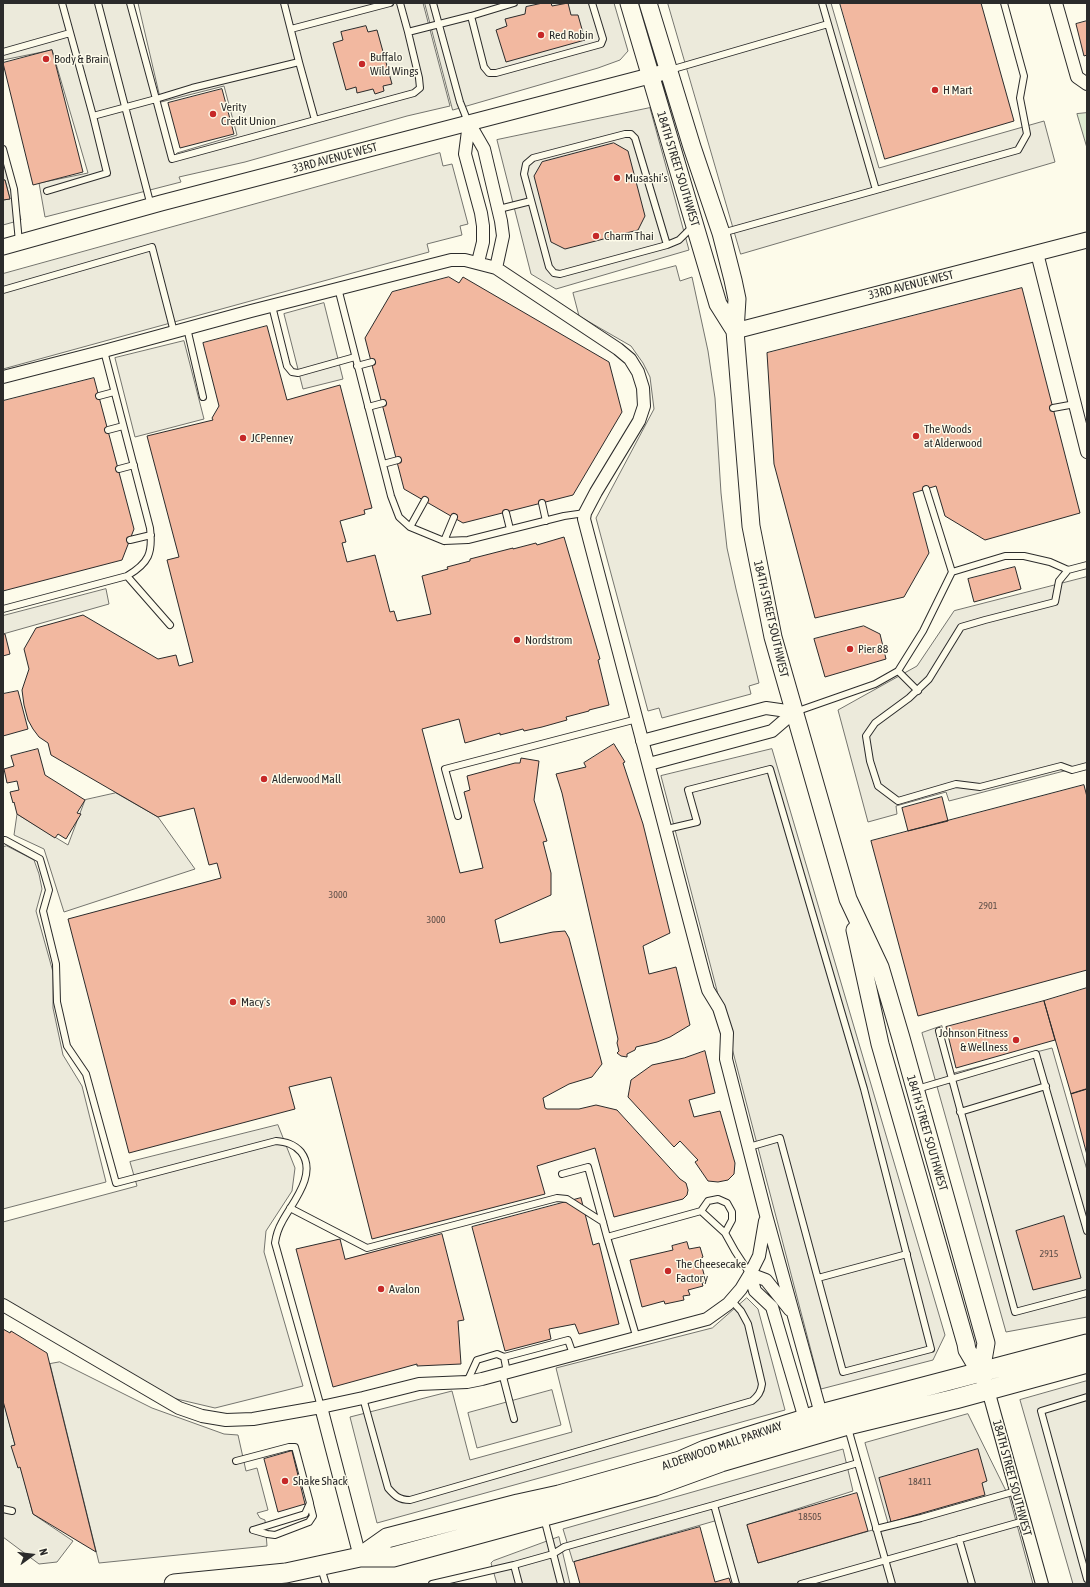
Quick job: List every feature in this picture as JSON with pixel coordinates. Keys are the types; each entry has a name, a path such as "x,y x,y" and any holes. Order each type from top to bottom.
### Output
{"main road":[{"name":"184TH STREET SOUTHWEST","path":"629,3 718,304 735,331"},
{"name":"184TH STREET SOUTHWEST","path":"648,3 692,147 721,233 737,299 735,331 751,526 773,637 848,899 880,1044 967,1350 982,1372 988,1390"},
{"name":"184TH STREET SOUTHWEST","path":"848,899 880,967 915,1089 986,1343 982,1372"},
{"path":"880,1044 893,1051 904,1085 915,1089 908,1102 912,1121 908,1140"},
{"name":"ALDERWOOD MALL PARKWAY","path":"541,1508 680,1461 705,1450 813,1416 1087,1344"},
{"name":"ALDERWOOD MALL PARKWAY","path":"174,1584 286,1573 360,1557 387,1538 655,1486 721,1462 848,1425 988,1390 1087,1363"}],"street":[{"path":"1056,3 1077,77 1087,84"},
{"name":"33RD AVENUE WEST","path":"3,247 151,206 651,76 668,70"},
{"path":"469,123 484,149 499,209 503,236 496,268"},
{"path":"469,123 465,154 481,213 483,226 483,242 478,262"},
{"name":"33RD AVENUE WEST","path":"735,331 1087,240"},
{"path":"1037,253 1075,404 1082,417 1087,452"},
{"path":"3,377 104,352 187,328 338,288 451,260 478,262 496,268 618,349 630,359 638,372 643,388 644,406 639,421 596,492 585,513 584,519 636,719 667,829 708,990 720,1008 727,1032 726,1059 793,1314 813,1416"},
{"path":"642,741 766,708 794,712"},
{"path":"649,764 772,731 794,712"},
{"path":"3,1305 179,1408 202,1416 226,1420 253,1419 321,1407 419,1384 467,1382 707,1319 731,1300 741,1289 750,1274 759,1256 766,1215"},
{"path":"750,1274 766,1280 793,1314"},
{"path":"750,1274 755,1291 772,1307 813,1416"},
{"name":"184TH STREET SOUTHWEST","path":"988,1390 1042,1584"},
{"path":"321,1407 360,1557"}],"lane":[{"path":"47,191 107,173 62,3"},
{"path":"98,3 151,206"},
{"path":"130,3 172,159 414,93 420,88 420,78 400,3"},
{"path":"284,3 315,120"},
{"path":"291,29 390,3"},
{"path":"433,3 460,102 469,123"},
{"path":"408,32 514,3"},
{"path":"471,16 484,68 489,73 496,73 601,44 602,39 592,3"},
{"path":"822,3 876,190"},
{"path":"721,233 1018,150 1027,134 1020,98 1024,76 1004,3"},
{"path":"668,70 828,24"},
{"path":"3,52 70,33"},
{"path":"93,116 299,62"},
{"path":"667,245 635,138 631,134 625,134 533,158 526,164 524,174 549,267 554,273 560,274 667,245 679,240 689,232 695,224"},
{"path":"3,149 14,189 19,243"},
{"path":"499,209 531,201"},
{"path":"3,290 152,247 174,332"},
{"path":"338,288 391,496 400,516 410,527 444,541 468,540 510,529 585,513"},
{"path":"272,306 287,366 292,372 298,373 355,357"},
{"path":"187,328 203,397"},
{"path":"3,609 127,576 141,568 148,557 151,544 151,535 104,352"},
{"path":"357,366 372,362"},
{"path":"99,396 114,392"},
{"path":"368,407 382,404"},
{"path":"1053,408 1075,404"},
{"path":"108,430 123,426"},
{"path":"382,464 398,460"},
{"path":"119,469 134,465"},
{"path":"794,712 875,684 898,671 923,631 952,572 926,489"},
{"path":"410,527 425,500"},
{"path":"542,504 546,521"},
{"path":"506,513 510,529"},
{"path":"444,541 454,517"},
{"path":"130,540 151,535"},
{"path":"952,572 1006,556 1024,556 1050,562 1068,570"},
{"path":"1087,565 1068,570 1059,581 1055,602 960,627 929,680 918,691 875,723 866,736 870,761 878,786 898,801 956,784 980,787 1061,766 1072,770 1087,766"},
{"path":"127,576 170,625"},
{"path":"898,671 918,691"},
{"path":"458,816 445,769 636,719"},
{"path":"667,829 697,822 688,790 770,769 864,1089 931,1349 843,1372 780,1138 749,1147"},
{"path":"3,840 40,858 49,890 43,911 56,964 57,1002 67,1046 86,1074 116,1183 276,1141 285,1142 296,1147 305,1158 306,1172 302,1188 281,1224 275,1243 321,1407"},
{"path":"940,1032 960,1112 1015,1312 1087,1293"},
{"path":"915,1089 1036,1054 1087,1231"},
{"path":"960,1112 1046,1086"},
{"path":"562,1174 588,1168 637,1338"},
{"path":"290,1208 367,1248 557,1198 567,1199 603,1222"},
{"path":"607,1236 701,1210 708,1201 718,1199 727,1203 732,1212 732,1220 725,1233"},
{"path":"701,1210 725,1233 750,1274"},
{"path":"818,1278 907,1254"},
{"path":"363,1398 388,1488 394,1496 401,1500 410,1500 752,1401 761,1391 762,1384 748,1324 741,1311 731,1300"},
{"path":"467,1382 477,1360 497,1354 504,1357 568,1340 573,1354"},
{"path":"504,1357 504,1373 514,1419"},
{"path":"1087,1397 1041,1411 1087,1579"},
{"path":"848,1425 892,1584"},
{"path":"236,1461 289,1447 295,1447 310,1503 313,1516 309,1522 275,1535 253,1530 305,1514 310,1503"},
{"path":"432,1584 514,1565 553,1554 564,1547 858,1463"},
{"path":"876,1529 1016,1491"},
{"path":"714,1505 736,1584"},
{"path":"541,1508 561,1584"},
{"path":"3,1509 12,1512"},
{"path":"801,1584 1024,1520"},
{"path":"959,1539 972,1584"},
{"path":"514,1565 519,1584"},
{"path":"320,1566 326,1584"}],"green space":[{"path":"1087,113 1087,148 1077,114"}],"shaded area":[{"path":"3,3 132,3 173,157 177,153 237,135 224,86 161,102 138,3 423,3 450,106 407,116 245,162 179,177 181,182 45,217 39,183 88,173 52,50 3,60"},
{"path":"425,3 614,3 628,51 620,60 598,68 453,110"},
{"path":"668,3 831,3 879,168 1044,121 1055,162 741,254"},
{"path":"650,108 689,250 556,289 531,274 497,140"},
{"path":"3,149 21,220 3,225 3,200 10,199 5,180 3,180"},
{"path":"440,153 443,166 452,164 468,224 460,226 462,235 427,244 429,252 3,369 3,274"},
{"path":"676,266 680,281 692,277 708,351 715,398 721,493 727,548 759,683 749,686 751,694 662,718 659,708 648,711 596,518 654,409 650,377 643,363 631,346 579,316 573,293"},
{"path":"324,303 343,379 303,389 284,314"},
{"path":"184,341 204,419 135,437 115,358"},
{"path":"1087,577 1087,765 949,801 946,792 896,806 897,814 868,822 838,710 917,666 954,611"},
{"path":"106,589 109,604 3,634 3,616"},
{"path":"772,749 945,1335 933,1360 821,1389 661,776"},
{"path":"116,793 158,817 195,869 64,912 44,849 14,835 17,814 68,845 85,800"},
{"path":"7,846 34,860 39,874 42,889 36,911 53,972 53,1008 63,1055 82,1086 106,1182 3,1209 3,847"},
{"path":"942,1026 950,1074 1052,1048 1087,1170 1087,1317 1006,1332 922,1033"},
{"path":"278,1125 295,1168 292,1191 266,1231 264,1252 303,1386 215,1408 168,1397 3,1306 3,1222 137,1186 130,1162"},
{"path":"747,1298 758,1309 785,1410 377,1523 350,1417 452,1391 470,1460 572,1432 556,1368 712,1328"},
{"path":"60,1362 152,1408 224,1434 238,1435 246,1471 257,1468 268,1510 257,1513 260,1518 265,1520 267,1546 99,1563 50,1364"},
{"path":"1087,1381 1087,1584 1073,1584 1020,1400"},
{"path":"552,1390 561,1425 477,1448 468,1413"},
{"path":"3,1399 33,1514 73,1541 57,1562 39,1564 3,1537"},
{"path":"968,1414 1010,1499 1033,1584 736,1584 718,1520 573,1562 563,1529 843,1449 853,1491 747,1525 758,1563 876,1529 888,1523 865,1443"},
{"path":"559,1537 570,1584 497,1584 491,1563 493,1561"}],"building":[{"name":"Red Robin","path":"543,3 551,3 552,6 568,3 571,15 578,15 585,40 506,62 496,30 507,26 505,19 525,14 526,7"},
{"name":"H Mart","path":"840,3 981,3 1014,121 885,159"},
{"path":"1087,21 1087,55 1084,56 1076,24"},
{"name":"Buffalo Wild Wings","path":"366,26 368,32 377,30 392,84 383,86 384,91 375,94 373,89 357,93 356,87 346,90 333,43 343,40 341,32"},
{"path":"52,50 83,172 33,185 3,63"},
{"path":"222,89 234,134 180,148 168,103"},
{"path":"614,143 628,151 645,216 638,230 565,249 551,242 534,176 542,162"},
{"path":"3,180 5,180 10,199 3,200"},
{"path":"449,277 459,283 463,277 609,362 622,412 573,495 463,523 404,489 365,338 392,292"},
{"name":"The Woods at Alderwood","path":"1022,288 1080,513 985,540 945,516 936,486 913,493 929,553 904,597 815,618 774,464 767,353"},
{"name":"Alderwood Mall","path":"267,326 287,400 340,385 372,508 364,510 365,514 340,521 346,542 342,543 347,562 375,555 390,612 394,611 397,621 431,614 422,576 448,569 447,567 470,561 470,559 536,543 537,545 564,537 600,659 598,660 609,705 566,717 567,720 542,727 524,731 523,729 500,735 500,733 465,743 459,719 422,729 460,873 483,868 464,792 470,790 467,776 520,763 521,758 539,761 534,800 547,841 543,842 551,873 551,895 495,920 500,943 565,931 569,938 602,1064 592,1077 569,1084 543,1098 545,1108 579,1109 596,1105 617,1110 680,1179 686,1183 688,1190 687,1195 683,1199 614,1217 595,1148 537,1166 545,1194 372,1239 331,1077 289,1087 295,1109 129,1153 68,919 221,878 217,863 209,865 194,808 158,817 51,755 48,743 39,737 28,720 24,705 22,690 29,669 24,649 36,628 83,615 158,659 176,655 179,666 193,662 167,560 179,557 147,436 213,420 212,418 219,406 203,343"},
{"path":"94,378 134,529 122,560 3,591 3,401"},
{"path":"1015,567 1021,589 974,602 968,579"},
{"name":"Pier 88","path":"864,626 880,634 886,659 825,677 814,639"},
{"path":"3,634 5,634 10,654 3,656"},
{"path":"18,691 28,729 3,736 3,694"},
{"path":"614,744 625,762 623,763 643,824 670,933 643,946 649,974 676,967 690,1025 670,1037 636,1047 635,1050 627,1054 627,1057 621,1056 617,1053 619,1051 617,1043 618,1039 562,793 556,774 586,767 584,763"},
{"path":"38,749 45,775 85,800 77,813 81,814 66,839 58,834 55,838 17,814 14,802 13,803 10,792 19,790 17,781 7,783 4,769 14,766 11,756"},
{"path":"1084,785 1087,797 1087,970 918,1016 871,841"},
{"path":"942,797 948,821 908,831 902,808"},
{"path":"1087,988 1087,1089 1071,1094 1044,1001"},
{"path":"1044,1001 1055,1040 956,1068 946,1027"},
{"path":"705,1051 715,1093 689,1100 694,1117 720,1111 735,1163 734,1174 728,1180 718,1182 708,1181 695,1162 698,1160 680,1141 674,1147 628,1097 631,1080 652,1065 684,1058"},
{"path":"1087,1089 1087,1155 1071,1094"},
{"path":"581,1198 593,1245 599,1243 619,1324 579,1334 575,1324 549,1329 551,1339 505,1351 472,1227"},
{"path":"1064,1216 1081,1278 1033,1290 1016,1231"},
{"name":"Avalon","path":"442,1234 464,1320 458,1321 461,1364 417,1366 417,1364 333,1387 296,1249 340,1239 345,1259"},
{"name":"The Cheesecake Factory","path":"687,1242 689,1249 700,1247 703,1257 700,1259 706,1282 702,1283 703,1286 688,1290 690,1295 683,1296 684,1300 665,1304 664,1301 642,1307 630,1260 673,1250 672,1246"},
{"path":"3,1329 10,1333 11,1331 47,1353 96,1552 33,1514 20,1467 18,1468 11,1446 15,1445 3,1401"},
{"path":"978,1449 987,1481 982,1483 985,1495 891,1522 879,1478"},
{"name":"Shake Shack","path":"292,1451 305,1504 278,1512 264,1459"},
{"path":"857,1493 868,1531 758,1563 747,1525"},
{"path":"700,1527 715,1582 729,1578 731,1584 580,1584 574,1562"}],"place":[{"name":"Red Robin","path":"541,35"},
{"name":"Body & Brain","path":"46,59"},
{"name":"Buffalo Wild Wings","path":"362,64"},
{"name":"H Mart","path":"935,90"},
{"name":"Verity Credit Union","path":"213,114"},
{"name":"Musashi’s","path":"617,178"},
{"name":"Charm Thai","path":"596,236"},
{"name":"The Woods at Alderwood","path":"916,436"},
{"name":"JCPenney","path":"243,438"},
{"name":"Nordstrom","path":"517,640"},
{"name":"Pier 88","path":"850,649"},
{"name":"Alderwood Mall","path":"264,779"},
{"name":"Macy's","path":"233,1002"},
{"name":"Johnson Fitness & Wellness","path":"1016,1040"},
{"name":"The Cheesecake Factory","path":"668,1271"},
{"name":"Avalon","path":"381,1289"},
{"name":"Shake Shack","path":"285,1481"}]}
